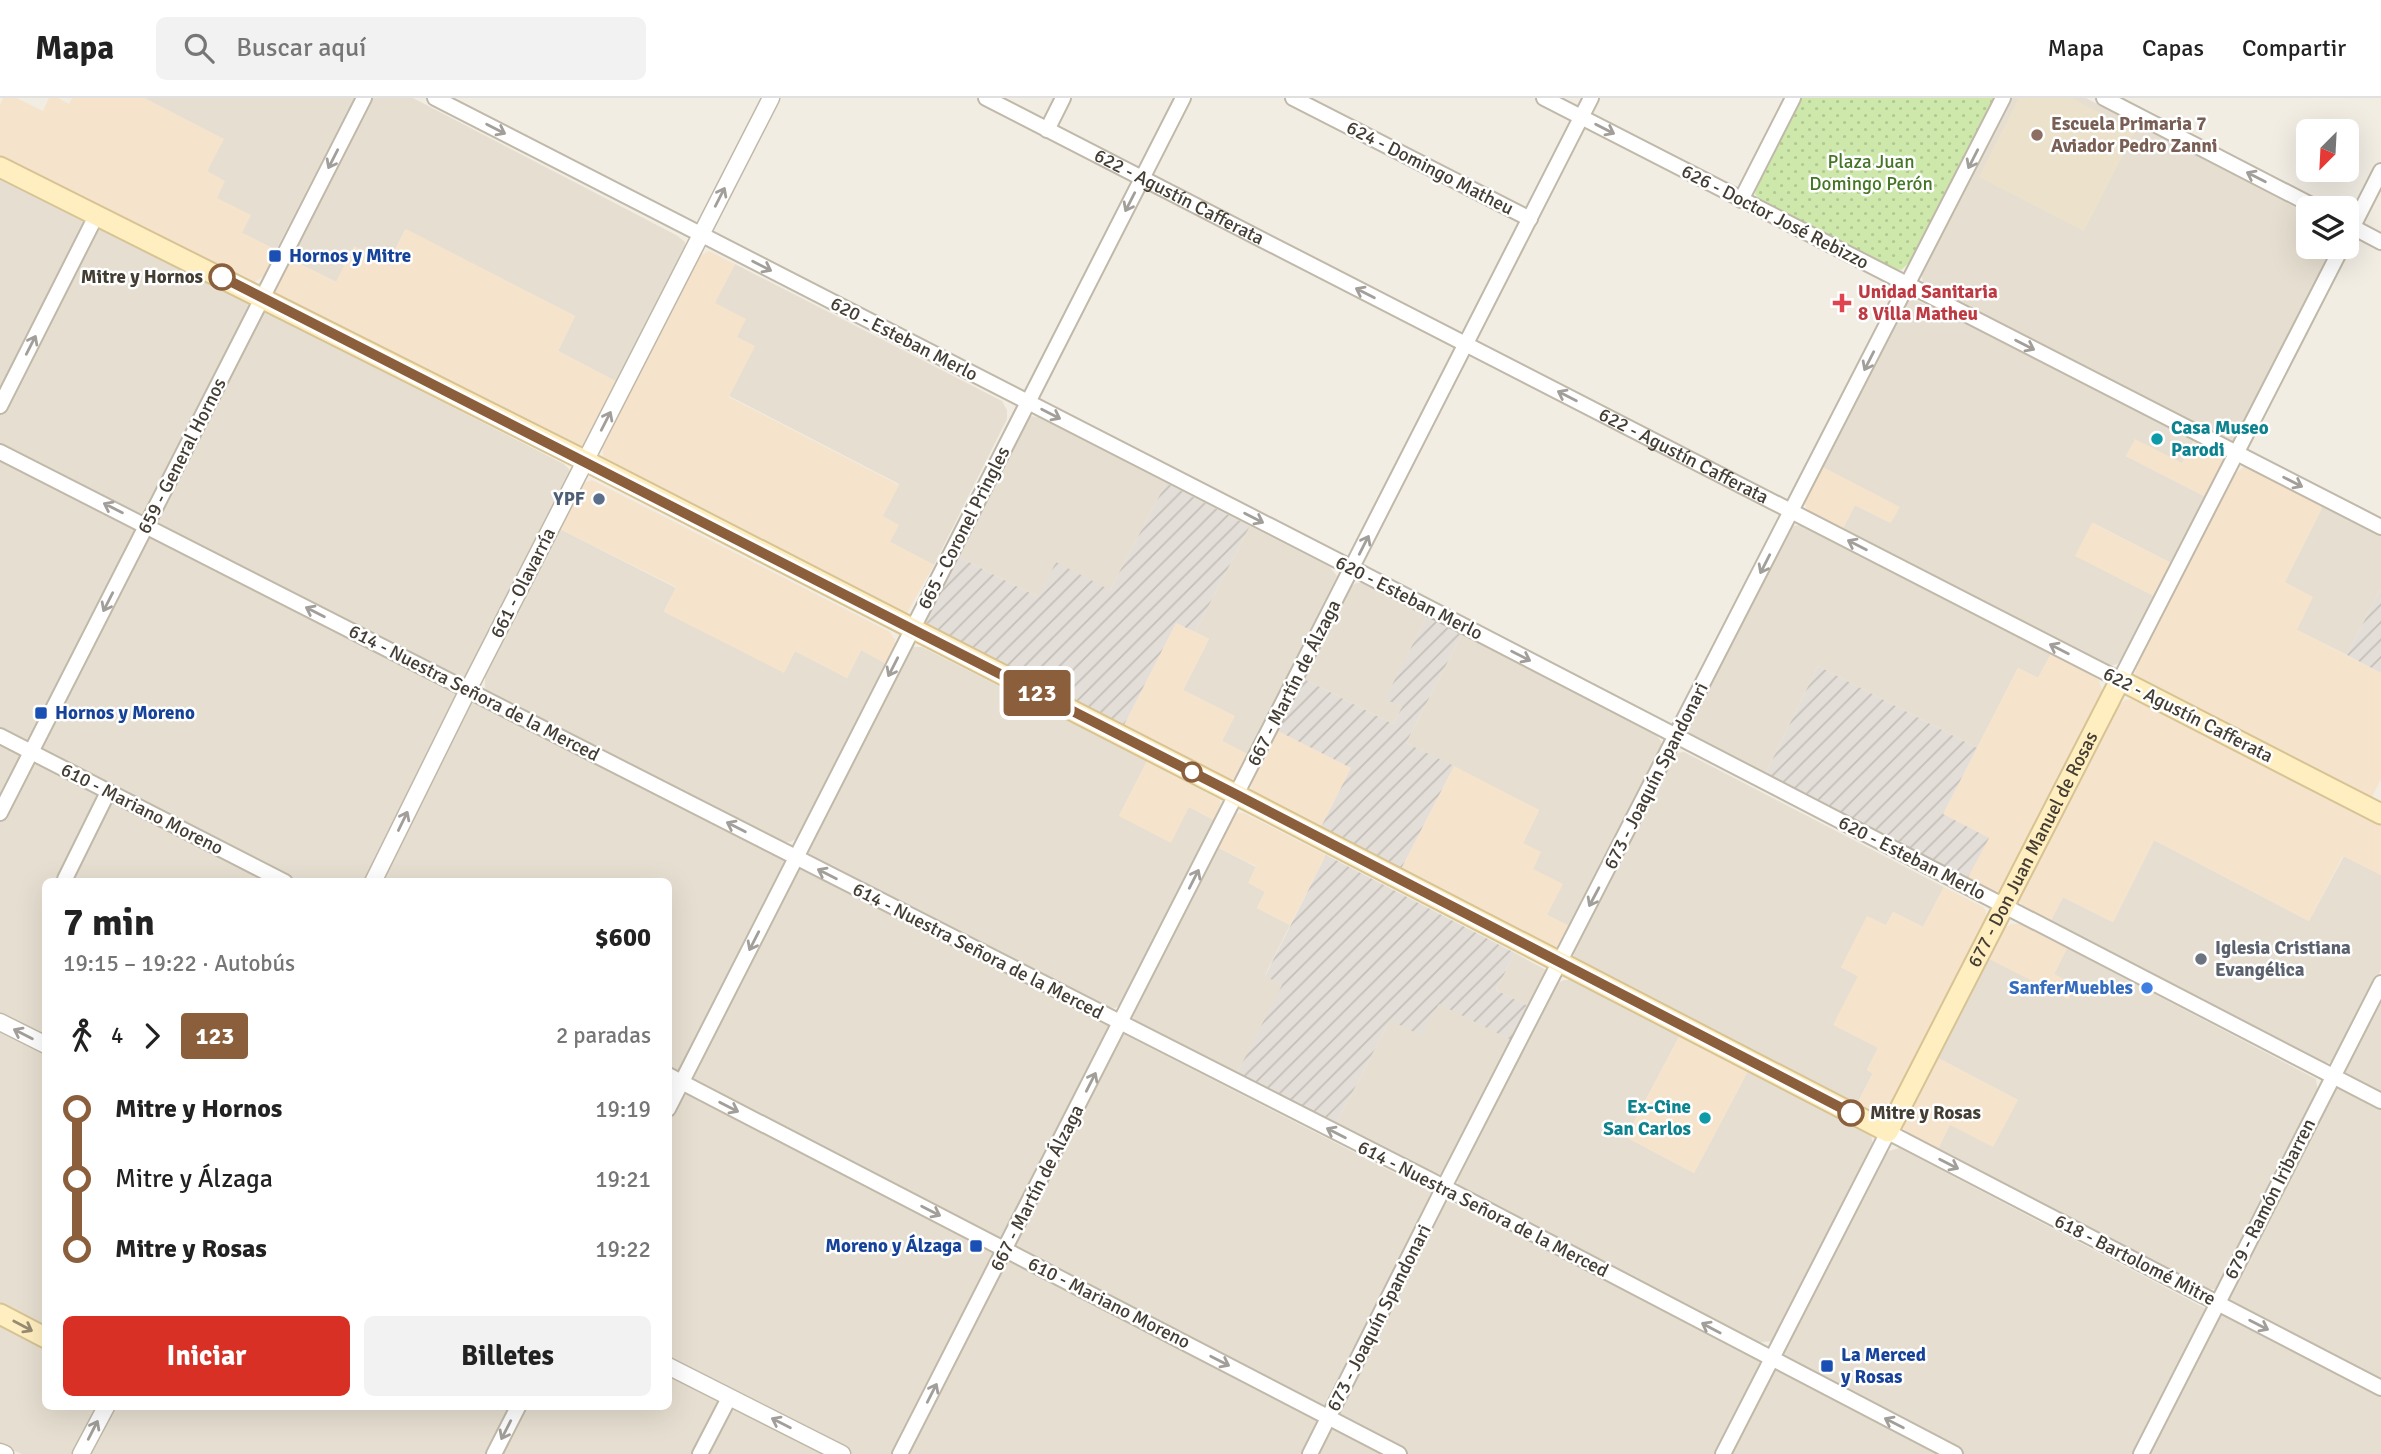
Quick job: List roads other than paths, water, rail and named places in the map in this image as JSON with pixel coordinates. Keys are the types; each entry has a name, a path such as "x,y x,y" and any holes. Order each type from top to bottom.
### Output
{"main road":[{"path":"0,167 586,461 1888,1132"},
{"name":"622 - Agustín Cafferata","path":"2120,680 2381,814"},
{"name":"677 - Don Juan Manuel de Rosas","path":"1888,1132 2120,680"},
{"path":"0,1314 42,1336"}],"street":[{"name":"659 - General Hornos","path":"0,814 364,98"},
{"name":"620 - Esteban Merlo","path":"435,98 1352,568 2381,1101"},
{"name":"661 - Olavarría","path":"375,878 468,690 771,98"},
{"name":"622 - Agustín Cafferata","path":"986,98 2120,680"},
{"path":"1047,130 1063,98"},
{"name":"665 - Coronel Pringles","path":"675,1079 796,859 1183,98"},
{"name":"624 - Domingo Matheu","path":"1293,98 1530,219"},
{"name":"626 - Doctor José Rebizzo","path":"1544,98 2381,527"},
{"name":"667 - Martín de Álzaga","path":"900,1454 1591,98"},
{"path":"1741,200 1793,98"},
{"name":"673 - Joaquín Spandonari","path":"1310,1454 1444,1187 2003,98"},
{"path":"2104,98 2296,197"},
{"path":"2359,212 2381,171"},
{"path":"0,406 96,216"},
{"path":"2359,234 2381,242"},
{"name":"677 - Don Juan Manuel de Rosas","path":"2120,680 2336,259"},
{"name":"614 - Nuestra Señora de la Merced","path":"0,452 1444,1187 1955,1454"},
{"name":"610 - Mariano Moreno","path":"0,736 277,878"},
{"path":"66,878 108,793"},
{"name":"679 - Ramón Iribarren","path":"2141,1454 2381,983"},
{"path":"0,1022 42,1043"},
{"name":"610 - Mariano Moreno","path":"675,1079 1399,1454"},
{"name":"677 - Don Juan Manuel de Rosas","path":"1723,1454 1888,1132"},
{"name":"618 - Bartolomé Mitre","path":"1888,1132 2381,1388"},
{"path":"672,1368 842,1454"},
{"path":"700,1454 729,1398"},
{"path":"81,1454 104,1410"},
{"path":"494,1454 516,1410"}],"place":[{"name":"Escuela Primaria 7 Aviador Pedro Zanni","path":"2037,135"},
{"name":"Hornos y Mitre","path":"275,256"},
{"name":"Mitre y Hornos","path":"222,277"},
{"name":"Unidad Sanitaria 8 Villa Matheu","path":"1842,303"},
{"name":"Casa Museo Parodi","path":"2157,439"},
{"name":"YPF","path":"599,499"},
{"name":"Hornos y Moreno","path":"41,713"},
{"name":"Iglesia Cristiana Evangélica","path":"2201,959"},
{"name":"SanferMuebles","path":"2147,988"},
{"name":"Mitre y Rosas","path":"1851,1113"},
{"name":"Ex-Cine San Carlos","path":"1705,1118"},
{"name":"Moreno y Álzaga","path":"976,1246"},
{"name":"La Merced y Rosas","path":"1827,1366"}],"park label":[{"name":"Plaza Juan Domingo Perón","path":"1871,173"}]}
